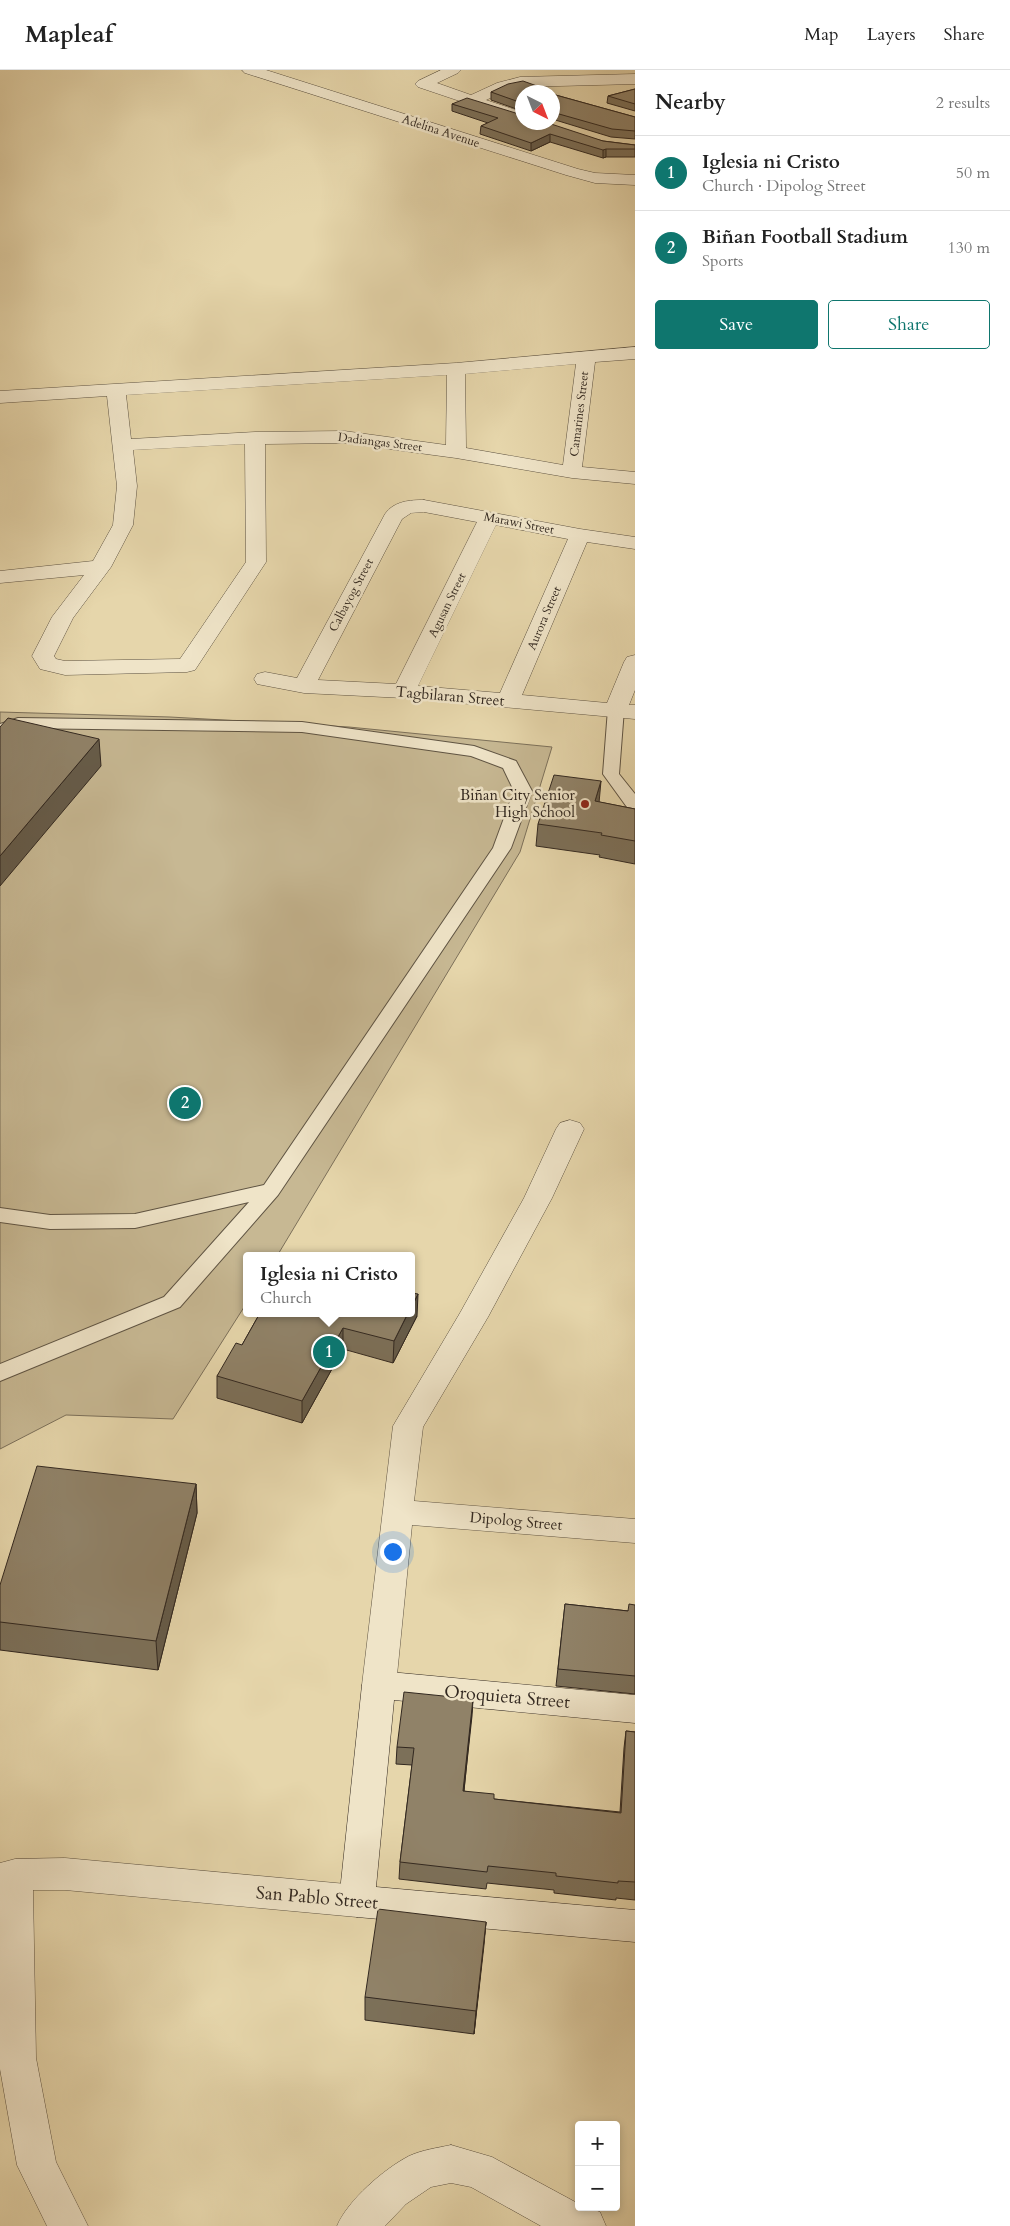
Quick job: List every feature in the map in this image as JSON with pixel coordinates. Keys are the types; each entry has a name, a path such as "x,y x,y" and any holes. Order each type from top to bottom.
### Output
{"street":[{"name":"Adelina Avenue","path":"250,70 572,172 595,178 635,180"},
{"path":"453,70 423,84 515,115"},
{"path":"471,101 502,86 520,82 635,80"},
{"path":"520,82 528,85"},
{"path":"0,397 456,369 635,353"},
{"name":"Camarines Street","path":"572,472 586,357"},
{"path":"456,369 456,452"},
{"path":"116,389 127,486 123,524 100,567 63,617 43,656 48,664 65,668 187,665 256,562 255,438"},
{"name":"Dadiangas Street","path":"122,445 255,438 344,437 456,452 572,472 635,478"},
{"name":"Marawi Street","path":"403,507 424,506 580,535 635,543"},
{"name":"Calbayog Street","path":"304,686 395,512 403,507"},
{"name":"Agusan Street","path":"404,691 489,518"},
{"name":"Aurora Street","path":"508,701 580,535"},
{"path":"0,577 100,567"},
{"path":"626,711 635,662"},
{"name":"Tagbilaran Street","path":"265,679 304,686 404,691 626,711"},
{"path":"357,1902 397,1512 408,1426 473,1317 538,1198 570,1129"},
{"name":"Dipolog Street","path":"397,1512 635,1531"},
{"name":"Oroquieta Street","path":"379,1685 635,1709"},
{"name":"San Pablo Street","path":"8,1877 65,1874 635,1926"},
{"path":"8,1877 17,2058 37,2165 68,2226"},
{"path":"357,2226 392,2191 422,2170 451,2164 478,2170 570,2221 586,2226"}],"lane":[{"path":"626,711 611,774 635,806"},
{"path":"0,729 18,723 302,727 474,751 510,765 524,792 502,848 271,1190 172,1302 0,1373"},
{"path":"0,1215 50,1222 135,1221 271,1190"}],"shaded area":[{"path":"0,712 170,717 349,727 552,747 520,852 279,1252 243,1252 243,1309 173,1419 66,1415 0,1449"}],"building":[{"path":"523,81 534,85 515,85 515,101 491,92 508,84"},
{"path":"635,89 635,104 608,96"},
{"path":"560,96 635,117 635,131 612,129 560,114"},
{"path":"467,98 515,113 515,130 560,130 560,127 603,141 635,145 635,149 603,150 550,134 531,143 481,126 498,118 452,104"},
{"path":"8,718 99,739 0,856 0,727"},
{"path":"554,775 601,781 595,801 635,809 635,841 601,835 602,833 538,824"},
{"path":"258,1317 406,1317 394,1341 343,1328 302,1401 217,1376 236,1343 242,1345"},
{"path":"37,1466 196,1484 156,1641 0,1622 0,1585"},
{"path":"565,1604 628,1611 629,1604 635,1605 635,1676 558,1669"},
{"path":"404,1692 473,1699 463,1791 494,1794 494,1799 621,1813 626,1731 635,1732 635,1882 618,1881 618,1883 556,1876 556,1873 488,1866 487,1872 400,1862 414,1748 397,1747"},
{"path":"378,1909 486,1922 476,2011 365,1997"}],"place":[{"name":"Biñan City Senior High School","path":"585,804"},
{"name":"Biñan Football Stadium","path":"185,1103"},
{"name":"Iglesia ni Cristo","path":"329,1352"}]}
